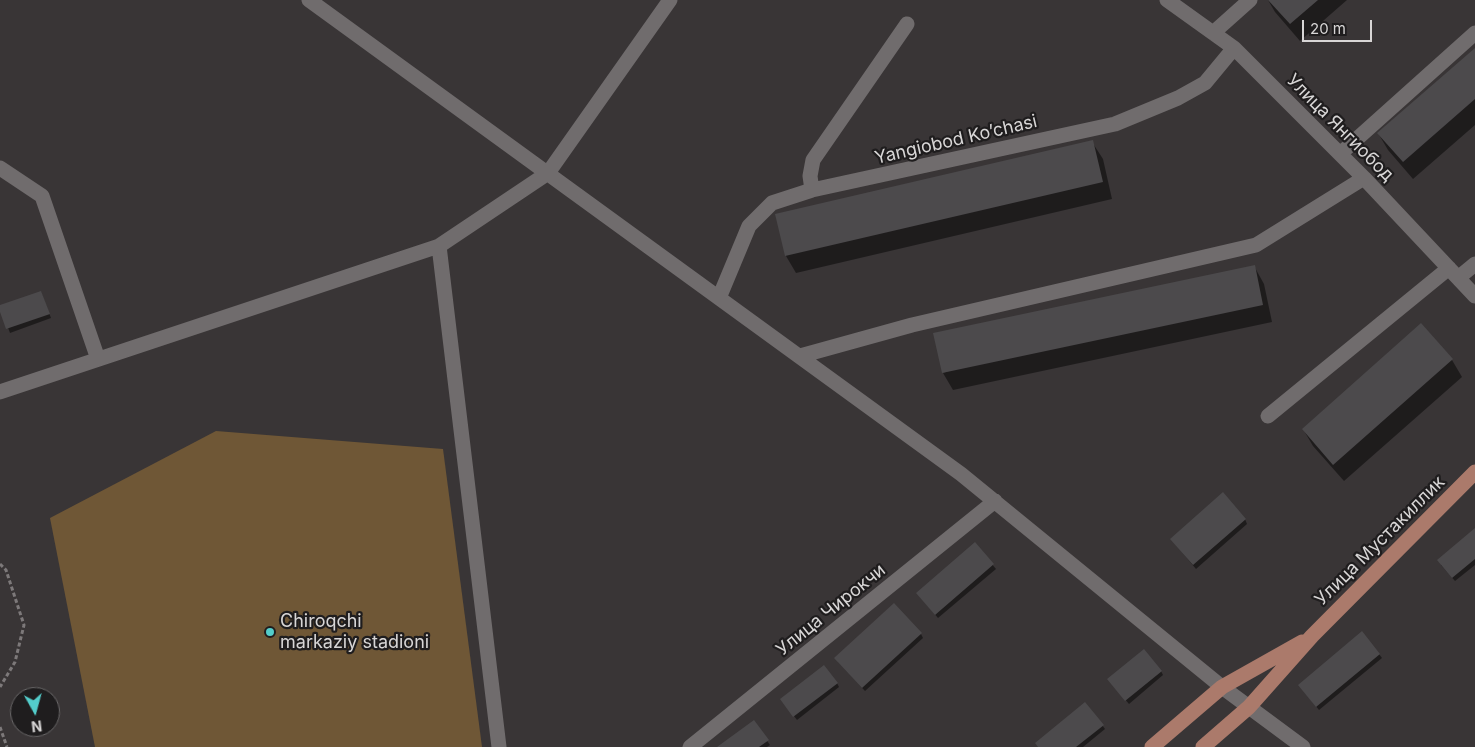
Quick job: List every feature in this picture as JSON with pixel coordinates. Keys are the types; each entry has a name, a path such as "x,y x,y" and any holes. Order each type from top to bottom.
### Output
{"main road":[{"name":"Улица Мустакиллик","path":"1203,747 1249,707 1312,636 1475,472"},
{"name":"Улица Мустакиллик","path":"1152,747 1222,687 1312,636"}],"street":[{"path":"309,0 962,474 1222,687 1303,747"},
{"path":"0,392 439,246 548,173 670,0"},
{"name":"Улица Янгиобод","path":"1167,0 1234,48 1364,178 1475,296"},
{"path":"1213,33 1250,0"},
{"path":"812,190 810,176 813,160 906,24"},
{"path":"1340,154 1475,33"},
{"name":"Yangiobod Ko’chasi","path":"719,298 749,226 772,203 812,190 1115,124 1178,98 1205,83 1234,48"},
{"path":"0,168 42,196 98,359"},
{"path":"800,356 912,325 1256,245 1364,178"},
{"path":"439,246 499,747"},
{"path":"1268,416 1454,273 1475,264"},
{"name":"Улица Чирокчи","path":"690,747 995,501"}],"path":[{"path":"0,564 6,570 24,625 15,662 0,687"},
{"path":"0,727 7,747"}],"shaded area":[{"name":"Chiroqchi markaziy stadioni","path":"216,431 443,449 482,747 95,747 50,518"}],"building":[{"path":"1268,0 1318,0 1290,24"},
{"path":"1475,48 1475,99 1403,162 1377,133"},
{"path":"1093,140 1103,182 785,256 775,214"},
{"path":"1255,265 1263,305 942,373 933,333"},
{"path":"41,291 50,314 6,329 0,312 0,305"},
{"path":"1421,323 1453,359 1333,465 1302,429"},
{"path":"1223,492 1246,519 1193,565 1170,539"},
{"path":"1475,528 1475,559 1452,578 1437,560"},
{"path":"975,542 994,564 935,615 916,593"},
{"path":"894,603 922,633 862,688 834,658"},
{"path":"1362,631 1380,654 1316,707 1298,685"},
{"path":"1144,649 1162,671 1125,701 1107,679"},
{"path":"824,665 838,683 793,717 780,699"},
{"path":"1085,702 1104,725 1076,747 1038,747 1035,743"},
{"path":"754,720 769,740 759,747 717,747"}],"place":[{"name":"Chiroqchi markaziy stadioni","path":"270,632"}]}
